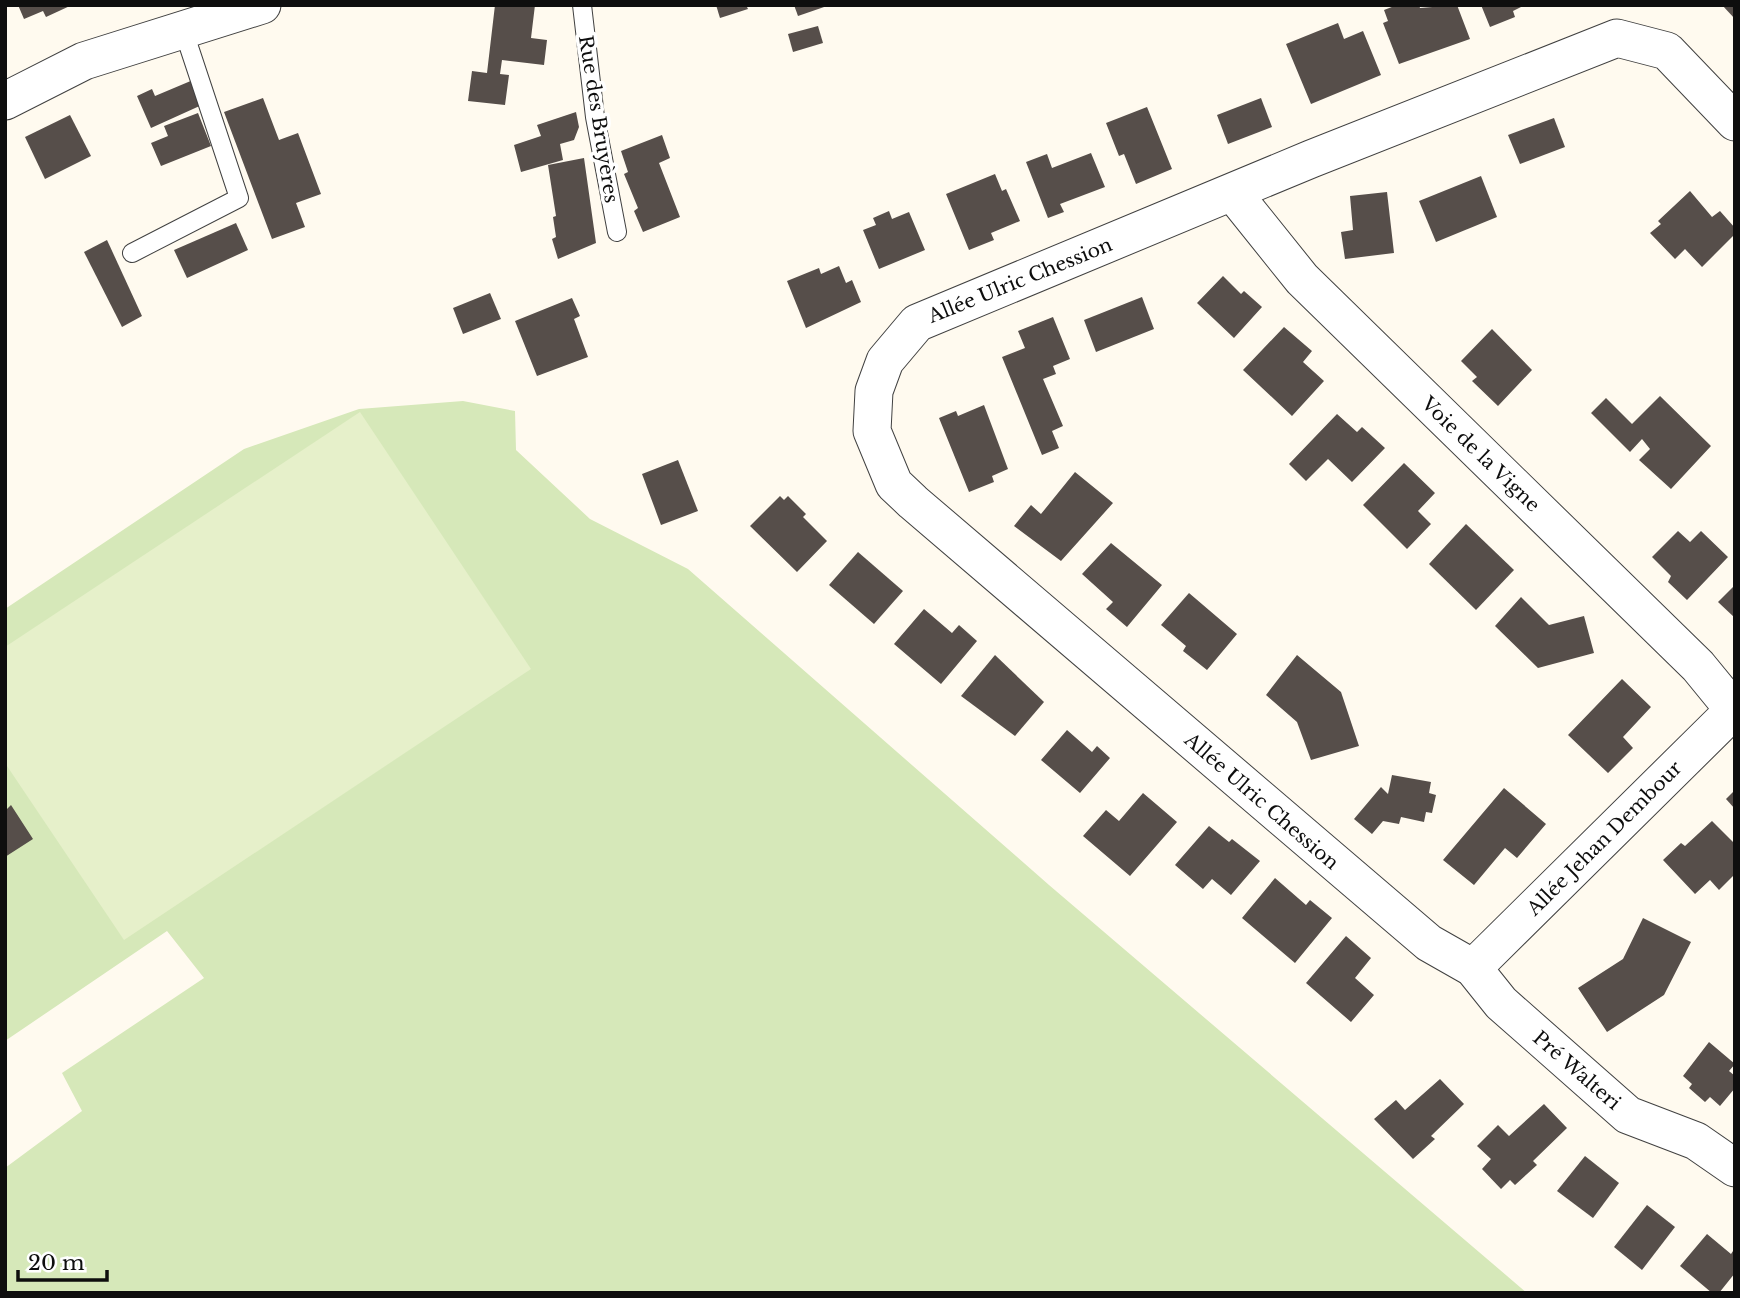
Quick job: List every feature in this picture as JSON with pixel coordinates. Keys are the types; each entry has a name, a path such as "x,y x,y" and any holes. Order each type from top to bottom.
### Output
{"street":[{"path":"5,101 84,61 262,5"},
{"name":"Allée Ulric Chession","path":"1473,968 1429,943 894,484 872,431 874,391 885,360 917,323 1311,159 1617,38 1667,51 1735,122"},
{"name":"Voie de la Vigne","path":"1233,193 1303,279 1698,666 1735,709"},
{"name":"Allée Jehan Dembour","path":"1473,968 1735,709"},
{"name":"Pré Walteri","path":"1473,968 1501,1003 1628,1115 1696,1141 1735,1168"}],"lane":[{"name":"Rue des Bruyères","path":"582,5 595,117 617,232"},
{"path":"132,253 239,198 183,29"}],"green space":[{"path":"463,401 515,411 516,450 590,519 688,569 1049,885 1527,1293 5,1293 5,1168 82,1111 62,1073 204,978 167,931 5,1041 5,609 244,449 359,409"},
{"path":"360,412 531,669 124,940 5,763 5,647"}],"building":[{"path":"18,5 72,5 46,17 43,11 24,19"},
{"path":"495,5 535,5 531,38 547,40 544,65 502,60 500,74 509,75 505,105 468,101 472,71 487,73"},
{"path":"716,5 746,5 748,9 720,18"},
{"path":"794,5 827,5 827,6 798,16"},
{"path":"1397,5 1419,5 1420,8 1457,5 1470,39 1399,64 1383,23 1388,21 1384,10"},
{"path":"1481,5 1525,5 1513,11 1515,17 1490,27"},
{"path":"1722,5 1735,5 1735,19"},
{"path":"1338,23 1344,39 1363,31 1381,75 1311,104 1286,44"},
{"path":"818,26 823,43 793,52 788,34"},
{"path":"193,80 204,104 151,128 137,96 152,89 155,96"},
{"path":"263,98 279,140 298,133 321,194 296,203 305,227 272,239 224,112"},
{"path":"1261,98 1272,127 1228,144 1217,115"},
{"path":"1147,107 1172,169 1136,184 1124,154 1119,156 1106,123"},
{"path":"576,112 579,127 574,140 560,144 563,160 521,172 514,145 541,136 537,125"},
{"path":"198,113 211,146 161,166 151,143 168,136 164,126"},
{"path":"70,115 91,156 45,179 25,137"},
{"path":"1554,118 1565,147 1520,164 1508,135"},
{"path":"662,135 670,158 659,163 680,217 643,232 634,211 638,208 624,174 628,172 621,151"},
{"path":"1091,153 1105,187 1060,204 1064,212 1048,218 1026,162 1047,154 1052,168"},
{"path":"584,158 596,243 558,259 552,239 556,237 553,217 556,216 548,165"},
{"path":"995,174 1002,191 1006,189 1020,221 991,233 994,240 969,250 946,194"},
{"path":"1481,176 1497,217 1436,242 1419,201"},
{"path":"1690,191 1712,217 1720,211 1735,228 1735,234 1702,267 1685,249 1675,259 1650,233 1661,224 1658,221"},
{"path":"1387,192 1394,253 1345,259 1341,232 1353,230 1350,196"},
{"path":"889,211 892,219 909,212 925,250 879,269 863,230 876,225 873,218"},
{"path":"236,223 248,250 187,278 174,250"},
{"path":"107,240 142,316 122,327 84,252"},
{"path":"839,266 846,283 852,280 861,302 806,328 787,281 819,268 821,274"},
{"path":"1223,276 1241,294 1244,291 1262,307 1234,338 1197,303"},
{"path":"490,293 501,319 463,334 453,308"},
{"path":"1142,297 1154,329 1096,352 1084,320"},
{"path":"572,298 580,316 574,319 588,357 537,376 515,321"},
{"path":"1053,317 1070,359 1053,366 1056,374 1043,379 1063,426 1052,431 1059,448 1042,455 1002,357 1025,348 1018,331"},
{"path":"1284,327 1312,351 1303,362 1324,381 1292,416 1243,370"},
{"path":"1492,329 1532,370 1498,406 1472,381 1477,377 1461,361"},
{"path":"1660,396 1711,446 1671,489 1639,460 1650,449 1642,439 1630,452 1591,413 1606,398 1632,424"},
{"path":"984,405 1008,469 992,476 994,482 969,492 939,418 956,411 958,416"},
{"path":"1337,414 1357,432 1362,427 1385,448 1352,482 1328,459 1306,481 1289,464"},
{"path":"678,460 698,511 661,525 642,474"},
{"path":"1404,463 1435,493 1418,511 1431,524 1407,549 1363,505"},
{"path":"1075,472 1113,503 1061,561 1014,526 1031,505 1041,514"},
{"path":"780,496 784,500 788,496 806,514 803,517 827,541 797,572 750,526"},
{"path":"1466,524 1514,570 1476,610 1429,564"},
{"path":"1678,531 1690,542 1701,531 1728,557 1687,600 1668,582 1671,576 1652,557"},
{"path":"1111,543 1162,585 1127,627 1106,609 1113,602 1082,574"},
{"path":"858,552 903,591 874,624 829,585"},
{"path":"1735,585 1735,618 1718,602"},
{"path":"1189,593 1237,634 1207,670 1183,651 1186,646 1161,625"},
{"path":"1521,597 1549,625 1584,616 1594,653 1538,668 1495,626"},
{"path":"924,609 952,633 959,625 977,641 941,684 894,644"},
{"path":"995,655 1044,702 1015,736 961,696"},
{"path":"1297,655 1341,692 1359,746 1311,760 1297,722 1266,695"},
{"path":"1622,679 1651,707 1623,737 1633,748 1608,773 1568,735"},
{"path":"1067,730 1092,752 1097,746 1110,758 1080,793 1041,760"},
{"path":"1392,775 1431,782 1429,793 1436,795 1432,813 1426,812 1424,822 1401,817 1399,824 1383,821 1372,834 1354,819 1381,787 1388,794"},
{"path":"1504,788 1546,824 1517,858 1505,848 1474,885 1443,860"},
{"path":"1735,790 1735,809 1726,799"},
{"path":"1143,793 1177,822 1130,876 1083,836 1106,810 1119,821"},
{"path":"11,805 33,839 5,857 5,806 7,809"},
{"path":"1712,821 1735,844 1735,874 1719,890 1710,880 1695,894 1663,860 1681,843 1685,846"},
{"path":"1209,826 1229,842 1232,839 1260,861 1231,895 1212,879 1203,889 1175,865"},
{"path":"1275,878 1306,905 1310,900 1332,918 1295,963 1242,918"},
{"path":"1643,918 1691,942 1664,995 1607,1032 1578,988 1623,959"},
{"path":"1346,936 1371,958 1355,978 1374,995 1351,1022 1306,983"},
{"path":"1709,1042 1735,1064 1729,1071 1735,1076 1735,1088 1720,1106 1710,1097 1705,1102 1689,1088 1692,1084 1683,1076"},
{"path":"1440,1079 1464,1104 1431,1136 1435,1139 1413,1159 1374,1119 1396,1100 1405,1110"},
{"path":"1544,1104 1567,1128 1533,1161 1537,1165 1515,1185 1510,1180 1501,1189 1482,1169 1491,1159 1477,1146 1498,1125 1509,1136"},
{"path":"1585,1156 1619,1183 1593,1218 1557,1191"},
{"path":"1647,1205 1675,1227 1642,1270 1614,1247"},
{"path":"1707,1234 1731,1254 1735,1248 1735,1273 1719,1293 1712,1293 1680,1266"}]}
